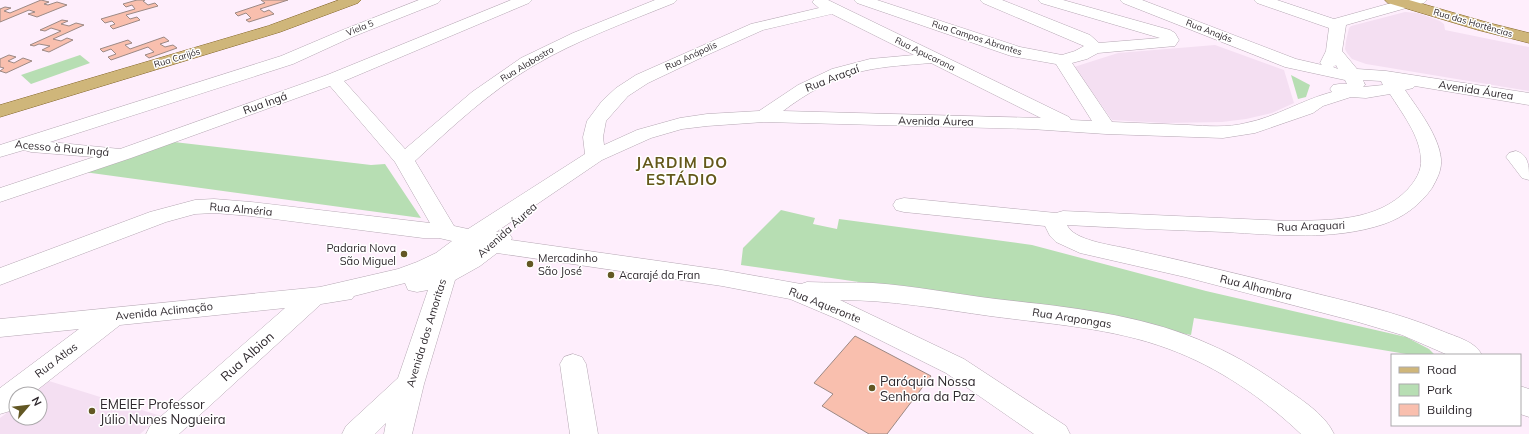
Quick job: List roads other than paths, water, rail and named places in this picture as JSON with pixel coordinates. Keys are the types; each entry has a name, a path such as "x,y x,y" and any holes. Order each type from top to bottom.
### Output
{"main road":[{"name":"Rua Carijós","path":"0,111 274,29 353,0"},
{"name":"Rua das Hortências","path":"1407,1 1484,27 1529,38"}],"street":[{"name":"Viela 5","path":"20,145 287,60 360,28 433,0"},
{"name":"Rua Ingá","path":"0,195 124,154 333,79 524,0"},
{"name":"Rua Alabastro","path":"404,160 484,91 526,63 565,42 669,0"},
{"name":"Rua Apucarana","path":"816,0 932,58 1033,115"},
{"name":"Rua Campos Abrantes","path":"862,0 1017,52 1062,60 1081,55 1094,48"},
{"path":"988,0 1084,39 1092,44 1094,48 1149,45 1169,42 1171,40 1169,36 1164,33 1046,0"},
{"name":"Rua Anajás","path":"1128,0 1325,77"},
{"path":"1262,0 1337,25 1346,20 1407,1"},
{"name":"Rua Anápolis","path":"595,156 593,137 597,121 609,104 622,92 642,79 701,51 757,27 834,9"},
{"path":"1316,102 1334,50 1337,25"},
{"path":"1334,50 1351,83 1382,104 1414,119"},
{"name":"Rua Araçaí","path":"764,116 804,88 849,69 868,65 932,58"},
{"path":"1062,60 1106,128"},
{"name":"Avenida Áurea","path":"1325,77 1337,89 1351,83"},
{"path":"333,79 404,160 446,231 482,242"},
{"name":"Avenida Áurea","path":"1351,83 1367,94 1377,93 1390,81 1423,82 1529,99"},
{"name":"Rua Araguari","path":"904,205 1059,219 1288,228 1358,224 1386,214 1410,202 1428,178 1431,158 1425,140 1414,119 1390,81"},
{"name":"Avenida Áurea","path":"444,267 472,261 482,242 564,177 595,156 644,134 680,124 707,120 764,116 1033,115 1068,125 1106,128 1223,132 1248,129 1283,118 1306,109 1351,83"},
{"name":"Acesso à Rua Ingá","path":"0,142 124,154"},
{"path":"0,151 20,145"},
{"path":"1529,159 1516,157 1529,174"},
{"name":"Rua Alméria","path":"0,277 158,217 195,207 214,206 251,209 423,232 446,231"},
{"name":"Rua Alhambra","path":"1059,219 1056,225 1064,237 1088,248 1185,269 1358,313 1410,328 1468,354"},
{"name":"Avenida dos Amoritas","path":"398,434 410,384 444,267 442,245 446,231"},
{"name":"Rua Aqueronte","path":"482,242 722,278 795,291 852,315 955,366 1056,434"},
{"name":"Avenida Aclimação","path":"0,328 322,294 392,290 420,284 444,267"},
{"name":"Rua Arapongas","path":"795,291 881,293 1067,316 1158,335 1196,350 1234,368 1272,393 1305,419 1320,434"},
{"name":"Rua Albion","path":"160,434 322,294"},
{"name":"Rua Atlas","path":"0,403 113,317"},
{"path":"573,364 584,434"},
{"path":"356,434 410,384"},
{"path":"1521,398 1529,406"}],"place":[{"name":"Padaria Nova São Miguel","path":"404,254"},
{"name":"Mercadinho São José","path":"530,264"},
{"name":"Acarajé da Fran","path":"611,275"},
{"name":"Paróquia Nossa Senhora da Paz","path":"872,388"},
{"name":"EMEIEF Professor Júlio Nunes Nogueira","path":"92,411"}],"district":[{"name":"JARDIM DO ESTÁDIO","path":"682,172"}]}
